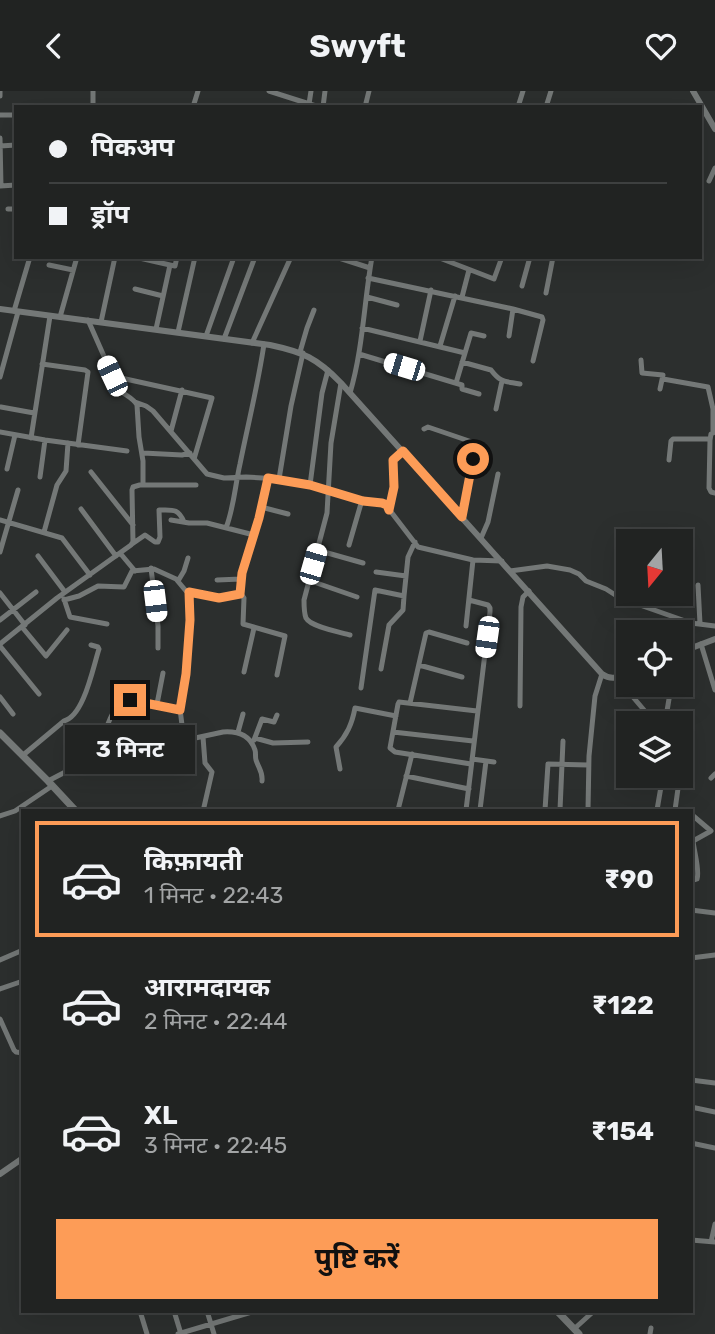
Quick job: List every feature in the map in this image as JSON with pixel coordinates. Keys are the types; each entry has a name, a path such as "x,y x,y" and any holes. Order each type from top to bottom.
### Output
{"main road":[{"path":"0,733 74,809"},
{"path":"561,1313 575,1332"}],"street":[{"path":"269,91 313,105"},
{"path":"309,104 311,91"},
{"path":"702,107 715,129"},
{"path":"0,138 0,186"},
{"path":"709,181 715,168"},
{"path":"8,209 14,209"},
{"path":"0,377 29,259"},
{"path":"61,314 76,259"},
{"path":"101,319 115,259"},
{"path":"149,259 175,266 177,259"},
{"path":"178,329 195,259"},
{"path":"225,336 254,259"},
{"path":"253,340 290,259"},
{"path":"342,259 370,268"},
{"path":"351,390 359,354 372,259"},
{"path":"453,260 469,270 494,278 501,259"},
{"path":"522,286 529,259"},
{"path":"546,293 553,259"},
{"path":"207,334 233,260"},
{"path":"49,265 73,270"},
{"path":"157,327 170,265"},
{"path":"462,297 469,270"},
{"path":"368,278 462,297 543,319 533,361"},
{"path":"135,289 163,296"},
{"path":"419,341 431,290"},
{"path":"440,346 455,296"},
{"path":"367,297 397,305"},
{"path":"0,309 178,329 301,350 351,390 602,674 609,678 616,677"},
{"path":"509,335 513,309"},
{"path":"279,479 301,350 314,310"},
{"path":"31,438 50,316"},
{"path":"88,320 120,391 135,402 149,407 207,474 224,478 279,479 382,503 387,505 420,547 474,560 502,561"},
{"path":"362,328 465,353"},
{"path":"456,383 471,333 484,336"},
{"path":"226,528 234,504 264,344"},
{"path":"359,354 456,383 462,385 462,389 480,394"},
{"path":"641,360 642,373 662,374 660,389"},
{"path":"462,362 491,370 496,378 502,381 520,384"},
{"path":"42,364 88,372 78,445"},
{"path":"310,485 322,393 328,370"},
{"path":"112,376 213,398 192,456"},
{"path":"663,379 708,387 714,432 710,439 709,488 715,493"},
{"path":"496,409 502,381"},
{"path":"341,383 331,443 327,513 304,600 308,621 350,635"},
{"path":"171,431 182,390"},
{"path":"135,402 143,453 142,485"},
{"path":"1,407 34,413"},
{"path":"424,429 428,427 475,443 462,517"},
{"path":"0,432 127,451"},
{"path":"7,469 16,435"},
{"path":"669,460 673,439 710,439"},
{"path":"40,477 44,440"},
{"path":"44,532 57,485 66,471 68,443"},
{"path":"389,510 394,487 393,460 403,451"},
{"path":"143,453 192,456"},
{"path":"91,472 133,525"},
{"path":"481,538 488,522 498,474"},
{"path":"268,478 241,579 240,594 244,597 242,622 285,636 277,675"},
{"path":"132,544 131,489 142,485 196,485"},
{"path":"0,552 18,490"},
{"path":"349,545 362,500"},
{"path":"261,507 288,514"},
{"path":"81,509 135,571"},
{"path":"39,694 1,646 145,535 158,542 159,510 176,511 184,522"},
{"path":"0,520 64,539 90,575"},
{"path":"171,520 205,522 254,535"},
{"path":"382,669 390,623 403,610 408,557 415,543"},
{"path":"317,550 363,563"},
{"path":"38,556 64,597 70,617 107,624"},
{"path":"178,581 188,558"},
{"path":"466,626 474,560"},
{"path":"510,571 547,566 570,570 620,598 683,620 715,626"},
{"path":"64,597 79,596 98,586 124,587 132,571 151,568 178,581 189,592 219,598 240,594"},
{"path":"151,568 158,648"},
{"path":"376,572 406,576"},
{"path":"216,580 241,579"},
{"path":"309,580 357,597"},
{"path":"698,585 700,624"},
{"path":"361,688 375,590 404,596"},
{"path":"520,706 521,607 523,597 529,591"},
{"path":"0,621 36,592"},
{"path":"184,741 180,710 186,674 189,592"},
{"path":"0,593 45,655 47,656 67,630"},
{"path":"466,809 490,608 469,600"},
{"path":"244,672 254,628"},
{"path":"410,703 427,633 467,643"},
{"path":"693,647 715,639"},
{"path":"701,644 715,690"},
{"path":"22,756 64,720 71,719 83,701 99,649 91,645"},
{"path":"419,665 462,677"},
{"path":"157,704 163,673"},
{"path":"588,809 588,765 595,696 602,674"},
{"path":"0,697 13,714"},
{"path":"634,697 645,711"},
{"path":"101,759 105,733 117,706 128,707 131,699 180,710"},
{"path":"477,711 399,702 391,750 471,762 495,762"},
{"path":"340,769 336,748 353,721 355,708 396,716"},
{"path":"238,732 243,714"},
{"path":"262,781 262,771 255,758 253,741 262,719 274,722 277,715"},
{"path":"0,816 15,811 73,768 135,750 223,732 238,732 253,741 308,742"},
{"path":"393,732 473,741"},
{"path":"204,737 205,763 212,773 204,807"},
{"path":"560,809 563,741"},
{"path":"398,809 412,754"},
{"path":"480,809 486,761"},
{"path":"545,809 547,765 588,765"},
{"path":"406,776 469,789"},
{"path":"657,809 661,788"},
{"path":"678,788 676,808 683,809"},
{"path":"693,815 711,831 693,841 699,875 693,880"},
{"path":"693,910 715,912"},
{"path":"0,960 21,951"},
{"path":"693,958 715,955"},
{"path":"0,989 21,982"},
{"path":"0,1019 14,1050 21,1052"},
{"path":"693,1080 715,1083"},
{"path":"693,1107 715,1112"},
{"path":"693,1143 715,1148"},
{"path":"0,1174 21,1159"},
{"path":"693,1240 713,1242 715,1224"},
{"path":"141,1313 147,1334"},
{"path":"175,1313 180,1334 248,1313"},
{"path":"208,1313 214,1334"},
{"path":"575,1332 592,1313"}],"route":[{"path":"130,700 180,710 186,674 189,592 219,598 240,594 242,573 268,478 310,485 363,501 382,503 387,505 389,510 394,487 393,460 403,451 462,517 473,459"}]}
